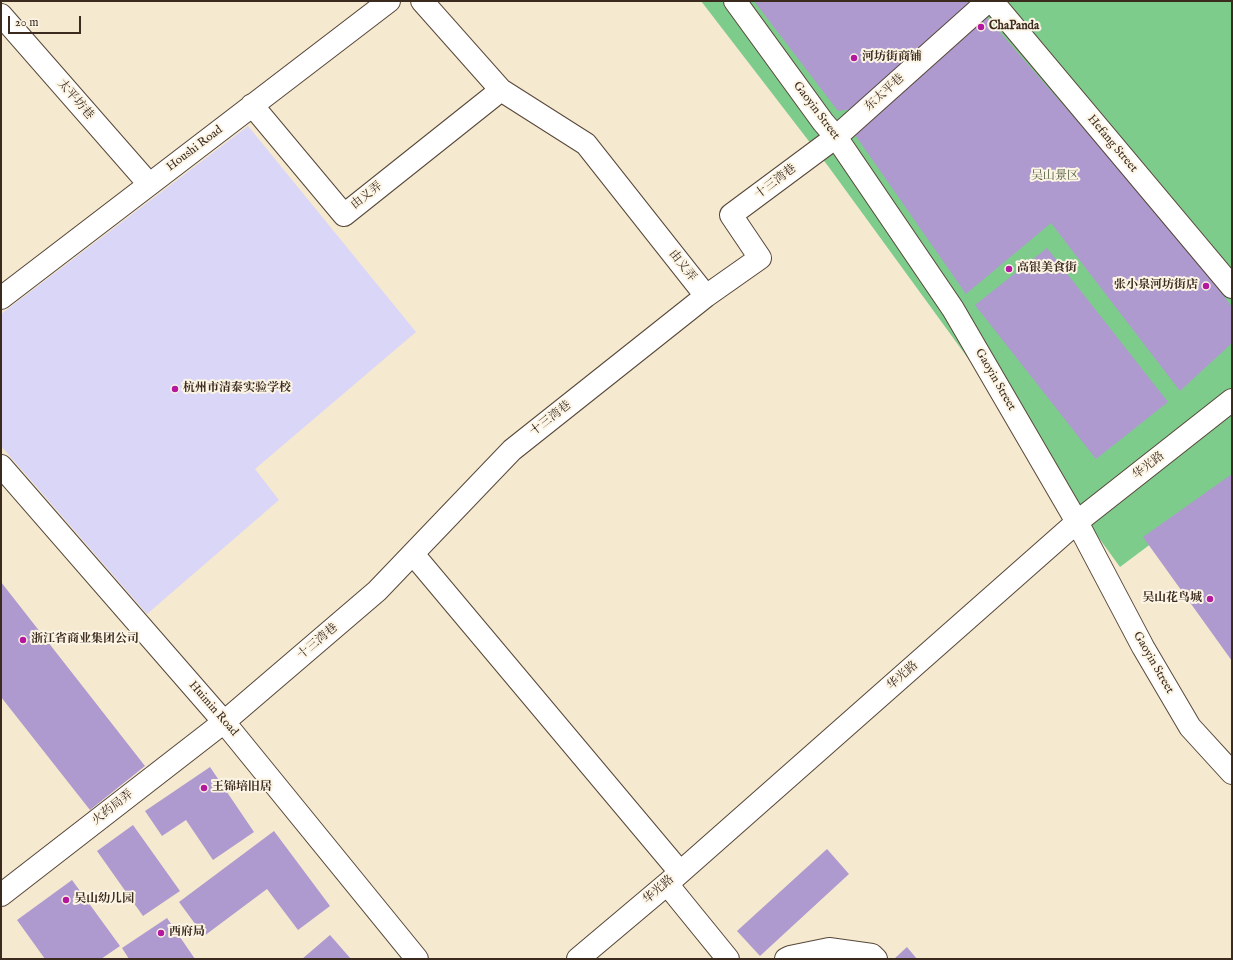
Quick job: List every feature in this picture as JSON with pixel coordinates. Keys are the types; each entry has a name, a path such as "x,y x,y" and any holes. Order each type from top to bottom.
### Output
{"street":[{"name":"Houshi Road","path":"1,298 389,1"},
{"name":"由义弄","path":"422,1 501,90 586,144 706,296"},
{"name":"Gaoyin Street","path":"735,1 836,137 953,309 1077,522 1143,647 1190,727 1232,774"},
{"name":"东太平巷","path":"836,137 988,1"},
{"name":"Hefang Street","path":"992,1 1232,287"},
{"name":"太平坊巷","path":"1,15 149,184"},
{"name":"由义弄","path":"252,105 344,215 501,90"},
{"name":"十三湾巷","path":"224,722 377,591 512,450 706,296 760,258 731,215 836,137"},
{"name":"华光路","path":"578,959 674,878 1077,522 1232,400"},
{"name":"Huimin Road","path":"1,466 224,722 416,959"},
{"path":"413,554 674,878 728,959"},
{"name":"火药局弄","path":"1,894 224,722"},
{"path":"786,959 790,956 829,949 872,955 876,959"}],"shaded area":[{"name":"杭州市清泰实验学校","path":"248,126 416,332 255,469 279,500 147,614 1,446 1,314"}],"green space":[{"name":"吴山景区","path":"701,1 1232,1 1232,483 1120,567 828,166"}],"building":[{"name":"河坊街商铺","path":"754,1 968,1 969,6 853,109 838,111"},
{"path":"985,15 1197,259 1232,307 1232,343 1180,391 1051,223 966,294 853,132"},
{"path":"1047,248 1168,402 1096,459 975,305"},
{"name":"吴山花鸟城","path":"1232,474 1232,661 1143,537"},
{"name":"浙江省商业集团公司","path":"1,582 145,766 90,810 1,697"},
{"path":"210,767 254,832 213,860 186,820 162,836 145,811"},
{"path":"133,825 180,891 143,916 97,851"},
{"path":"274,831 330,906 298,930 267,889 204,936 179,902"},
{"path":"827,849 849,874 760,956 737,931"},
{"name":"吴山幼儿园","path":"72,880 120,946 101,959 45,959 17,920"},
{"name":"西府局","path":"167,918 195,959 129,959 122,948"},
{"path":"330,935 351,959 302,959"},
{"path":"907,947 917,959 894,959"}],"place":[{"name":"ChaPanda","path":"981,27"},
{"name":"河坊街商铺","path":"854,58"},
{"name":"高银美食街","path":"1009,269"},
{"name":"张小泉河坊街店","path":"1206,286"},
{"name":"杭州市清泰实验学校","path":"175,389"},
{"name":"吴山花鸟城","path":"1210,599"},
{"name":"浙江省商业集团公司","path":"23,640"},
{"name":"王锦培旧居","path":"204,788"},
{"name":"吴山幼儿园","path":"66,900"},
{"name":"西府局","path":"161,933"}]}
